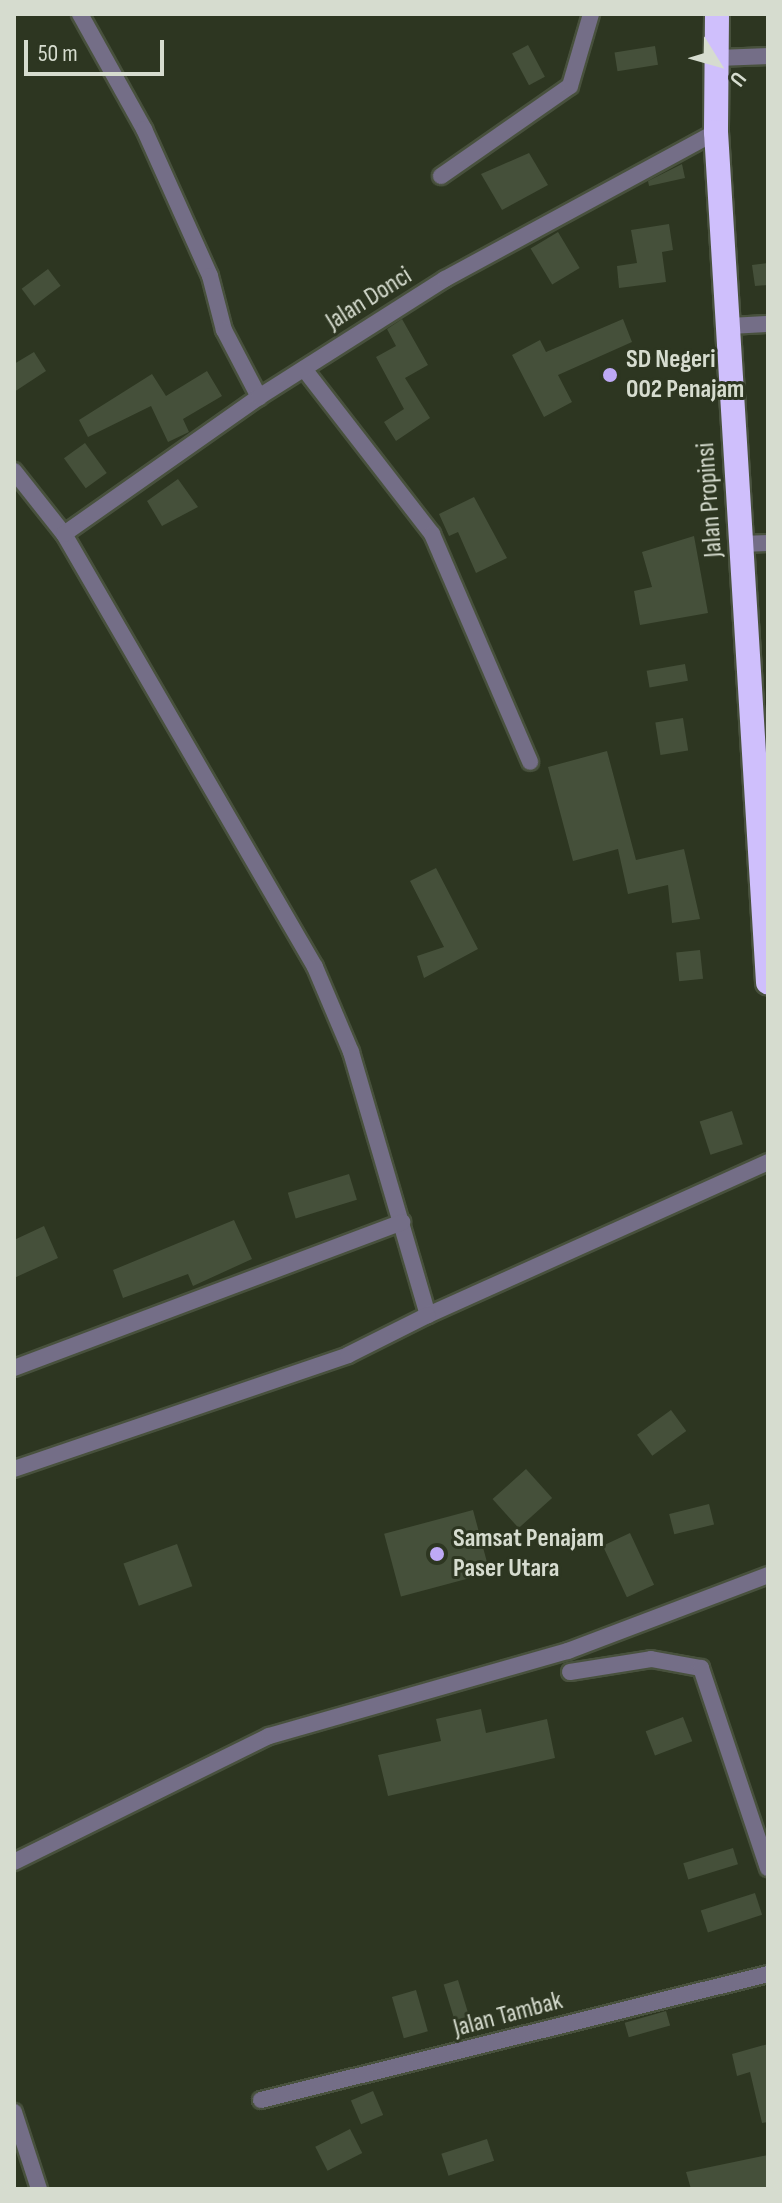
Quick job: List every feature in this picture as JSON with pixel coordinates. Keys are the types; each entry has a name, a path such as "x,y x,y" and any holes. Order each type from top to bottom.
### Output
{"highway":[{"name":"Jalan Propinsi","path":"717,14 716,132 768,982"}],"street":[{"path":"80,14 144,129 210,276 224,330 259,397"},
{"path":"441,176 570,86 591,14"},
{"path":"719,58 768,56"},
{"name":"Jalan Donci","path":"64,534 259,397 304,369 540,224 716,132"},
{"path":"728,326 768,324"},
{"path":"304,369 432,534 530,762"},
{"path":"14,471 64,534 315,967 351,1052 428,1315"},
{"path":"741,544 768,543"},
{"path":"14,1469 348,1355 428,1315 768,1162"},
{"path":"14,1368 403,1222"},
{"path":"14,1862 269,1736 568,1651 768,1575"},
{"path":"570,1672 651,1659 701,1668 768,1868"},
{"name":"Jalan Tambak","path":"261,2100 400,2071 768,1974"},
{"path":"14,2112 39,2189"}],"building":[{"path":"528,45 545,77 529,85 512,53"},
{"path":"655,46 658,65 617,71 615,52"},
{"path":"529,153 548,185 502,210 481,174"},
{"path":"682,164 685,178 649,186 648,181"},
{"path":"669,224 673,250 662,252 666,282 619,288 617,266 637,263 631,230"},
{"path":"558,232 580,268 552,284 531,248"},
{"path":"768,263 768,285 755,286 752,265"},
{"path":"48,269 61,286 34,306 22,289"},
{"path":"402,319 428,365 405,378 430,418 396,441 384,422 404,409 376,357 396,346 387,329"},
{"path":"623,319 632,342 558,375 572,402 544,417 512,355 540,340 546,352"},
{"path":"34,352 46,371 14,392 14,364"},
{"path":"207,371 222,396 183,419 189,432 168,442 151,406 88,437 79,420 152,374 166,396"},
{"path":"85,443 107,473 86,488 64,458"},
{"path":"178,479 198,507 162,526 147,501"},
{"path":"474,497 507,558 476,573 458,532 449,536 439,514"},
{"path":"694,536 708,613 640,625 634,591 652,587 642,552"},
{"path":"685,664 688,681 650,688 647,671"},
{"path":"683,718 688,751 661,755 655,722"},
{"path":"607,751 636,860 684,849 700,919 672,923 668,885 628,894 618,849 573,861 548,767"},
{"path":"436,868 478,949 424,978 417,956 444,947 410,881"},
{"path":"700,950 703,979 679,981 676,953"},
{"path":"732,1111 743,1144 710,1155 700,1122"},
{"path":"349,1174 357,1200 296,1219 288,1193"},
{"path":"234,1220 252,1259 193,1286 188,1274 123,1298 113,1270"},
{"path":"44,1226 58,1258 14,1278 14,1240"},
{"path":"671,1410 686,1431 652,1456 637,1435"},
{"path":"526,1469 552,1498 519,1528 493,1499"},
{"path":"709,1504 714,1524 674,1534 669,1514"},
{"name":"Samsat Penajam Paser Utara","path":"473,1510 490,1573 401,1597 384,1534"},
{"path":"630,1533 654,1585 627,1597 603,1546"},
{"path":"177,1544 192,1586 139,1606 123,1563"},
{"path":"481,1709 486,1733 547,1719 555,1758 388,1796 378,1755 441,1741 436,1719"},
{"path":"683,1717 692,1741 655,1756 646,1731"},
{"path":"733,1848 738,1864 688,1879 683,1863"},
{"path":"755,1893 762,1915 708,1932 701,1911"},
{"path":"458,1980 469,2016 455,2021 444,1984"},
{"path":"416,1990 428,2031 404,2038 392,1997"},
{"path":"666,2011 670,2025 629,2037 625,2023"},
{"path":"768,2044 768,2122 762,2123 750,2072 737,2076 732,2054"},
{"path":"373,2091 383,2115 361,2124 351,2100"},
{"path":"350,2129 362,2153 328,2171 315,2147"},
{"path":"487,2139 494,2161 448,2176 441,2154"},
{"path":"768,2155 768,2189 691,2189 686,2172"}],"place":[{"name":"SD Negeri 002 Penajam","path":"610,375"},
{"name":"Samsat Penajam Paser Utara","path":"437,1554"}]}
